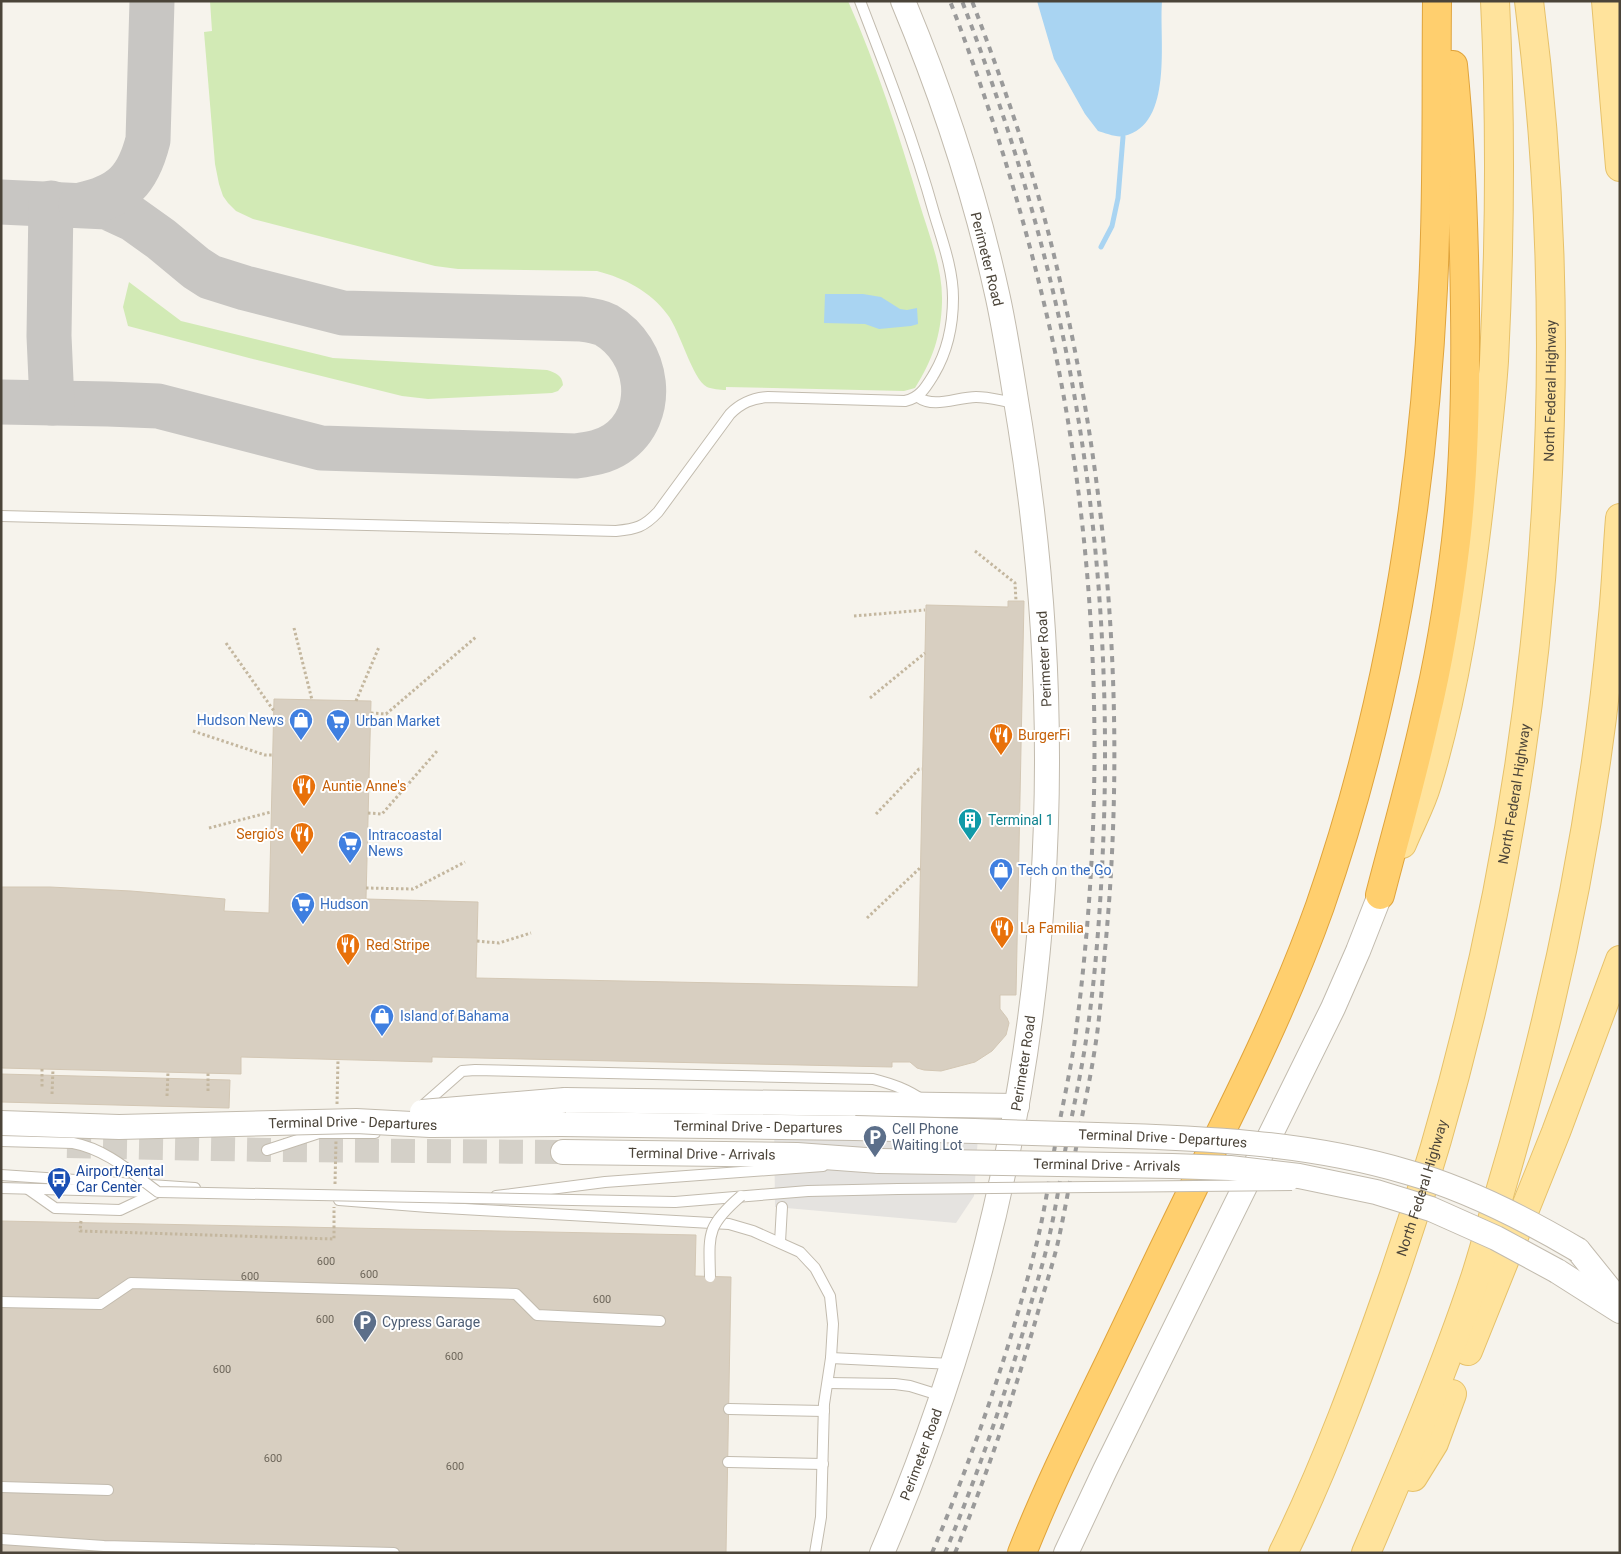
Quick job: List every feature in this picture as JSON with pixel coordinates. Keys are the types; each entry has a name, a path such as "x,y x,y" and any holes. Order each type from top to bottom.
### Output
{"highway":[{"path":"1022,1553 1058,1467 1273,1024 1319,908 1357,789 1395,616 1422,430 1433,291 1436,222 1437,1"},
{"path":"1380,895 1436,670 1454,550 1462,480 1465,412 1463,235 1458,112 1446,1"}],"main road":[{"path":"1380,895 1426,787 1443,724 1475,542 1489,421 1496,298 1499,114 1495,1"},
{"name":"North Federal Highway","path":"1283,1553 1358,1377 1423,1188 1452,1090 1469,1023 1496,902 1515,788 1526,718 1540,595 1547,471 1550,357 1547,207 1540,100 1530,1"},
{"path":"1606,1 1620,167"},
{"path":"1612,65 1620,101"},
{"path":"1366,1553 1408,1455 1453,1341 1476,1276 1546,1022 1573,893 1599,735 1612,626 1620,518"},
{"path":"1366,1553 1434,1443 1465,1359 1556,1132 1620,960"}],"street":[{"name":"Perimeter Road","path":"882,1553 917,1468 953,1364 986,1252 1017,1106 1039,941 1046,826 1048,725 1043,620 1032,505 1017,404 998,300 985,243 952,132 903,1"},
{"path":"1066,1553 1332,1008 1358,951 1380,895"},
{"path":"356,1121 433,1110 565,1100 915,1112 1017,1106"},
{"name":"Terminal Drive - Departures","path":"1,1124 120,1127 356,1121 430,1125 562,1124 945,1130 1235,1141 1336,1154 1409,1172 1480,1198 1578,1250 1620,1302"},
{"name":"Terminal Drive - Arrivals","path":"563,1152 730,1164 797,1155 878,1161 1116,1164 1230,1168 1274,1172 1340,1184 1404,1200 1438,1212 1496,1238 1557,1271 1620,1311"}],"lane":[{"path":"1,516 586,530 632,529 649,522 658,512 730,414 738,406 758,398 768,397 905,401 918,397 940,363 950,331 953,298 951,272 925,181 886,68 860,1"},
{"path":"918,397 923,401 931,403 980,397 1017,404"},
{"path":"267,1150 319,1133 394,1133 565,1132 860,1135 894,1124 915,1112 908,1090 873,1079 475,1070 462,1071 452,1078 394,1133"},
{"path":"1,1141 83,1144 112,1158 158,1192"},
{"path":"428,1207 522,1192 730,1164"},
{"path":"1,1175 69,1178 428,1207 729,1224 780,1242 800,1252 815,1268 830,1296 833,1324 831,1358 824,1411 821,1517 816,1553"},
{"path":"1,1188 675,1202 808,1191 953,1188 1254,1187 1340,1184"},
{"path":"27,1188 55,1208 120,1210 158,1192"},
{"path":"710,1277 709,1241 714,1225 723,1213 741,1196"},
{"path":"780,1242 782,1208"},
{"path":"1,1302 100,1304 131,1283 343,1289 516,1294 537,1315 660,1321"},
{"path":"831,1358 953,1364"},
{"path":"828,1383 895,1384 910,1386 942,1396"},
{"path":"728,1409 824,1411"},
{"path":"728,1462 823,1464"},
{"path":"1,1487 108,1490"},
{"path":"1,1539 104,1546 394,1553"}],"path":[{"path":"975,552 1015,583 1016,601"},
{"path":"854,616 926,610"},
{"path":"294,628 312,700"},
{"path":"371,713 386,714 476,637"},
{"path":"226,643 274,711"},
{"path":"356,701 379,647"},
{"path":"870,698 925,653"},
{"path":"193,731 265,755 273,755"},
{"path":"368,813 382,814 437,751"},
{"path":"876,814 919,769 922,769"},
{"path":"208,828 271,812"},
{"path":"366,888 413,889 466,862"},
{"path":"867,918 920,868"},
{"path":"477,941 499,943 531,933"},
{"path":"336,1109 338,1059"},
{"path":"42,1069 42,1087"},
{"path":"52,1094 53,1069"},
{"path":"167,1096 168,1072"},
{"path":"208,1073 208,1091"},
{"path":"335,1188 336,1139"},
{"path":"81,1213 80,1231 334,1239 334,1198"}],"green space":[{"path":"210,1 848,1 869,50 887,101 938,264 942,289 940,326 938,337 926,368 915,388 904,391 726,387 726,390 719,390 707,387 696,374 672,321 660,306 636,286 617,277 597,271 458,269 435,266 253,219 236,211 223,196 215,164 204,32 212,31"},
{"path":"129,282 181,321 333,358 547,370 558,375 563,385 558,391 552,393 428,399 402,396 128,326 123,307"}],"shaded area":[{"name":"Cell Phone Waiting Lot","path":"774,1117 979,1120 974,1196 956,1223 775,1207"}],"water":[{"path":"1037,1 1162,1 1161,79 1151,116 1140,129 1124,136 1098,131 1085,114 1054,59"},
{"path":"825,294 863,294 881,297 900,309 917,308 918,324 879,329 865,324 824,323"}],"building":[{"name":"Terminal 1","path":"1008,601 1024,601 1016,995 1000,995 1000,1009 1009,1023 1006,1035 992,1051 975,1062 941,1071 917,1068 910,1062 892,1062 892,1067 432,1057 432,1062 241,1057 241,1074 1,1068 1,887 50,887 131,891 225,899 224,911 269,913 274,699 371,701 366,899 478,902 476,978 918,987 926,605 1008,607"},
{"path":"1,1074 230,1080 229,1108 1,1102"},
{"name":"Cypress Garage","path":"1,1221 696,1235 695,1276 731,1277 726,1553 1,1553"}],"waterway":[{"path":"1101,247 1112,226 1118,198 1123,137"}],"taxiway":[{"path":"81,205 107,197 118,191 133,176 144,154 148,140 152,1"},
{"path":"1,202 107,207 133,219 210,277 343,313 581,319 597,322 606,325 621,336 632,350 639,366 643,383 643,400 639,417 630,432 607,449 576,456 321,448 158,406 1,402"},
{"path":"51,203 49,336 52,403"}],"tunnel":[{"path":"67,1146 267,1150 563,1152"}],"railway":[{"path":"932,1553 991,1399 1016,1321 1040,1230 1074,1046 1084,961 1091,875 1094,789 1094,703 1083,531 1072,446 1057,361 1036,269 1011,179 982,89 950,1"},
{"path":"945,1553 1001,1403 1044,1259 1051,1229 1088,1027 1100,899 1105,786 1105,725 1100,603 1095,542 1079,421 1048,269 1036,224 1009,134 962,1"},
{"path":"955,1553 978,1495 1008,1408 1056,1252 1061,1228 1098,1028 1111,864 1114,779 1109,607 1090,437 1075,352 1040,200 1008,100 972,1"}],"place":[{"name":"Hudson News","path":"301,741"},
{"name":"Urban Market","path":"338,742"},
{"name":"BurgerFi","path":"1001,756"},
{"name":"Auntie Anne's","path":"304,807"},
{"name":"Terminal 1","path":"970,841"},
{"name":"Sergio's","path":"302,855"},
{"name":"Intracoastal News","path":"350,864"},
{"name":"Tech on the Go","path":"1001,891"},
{"name":"Hudson","path":"303,925"},
{"name":"La Familia","path":"1002,949"},
{"name":"Red Stripe","path":"348,966"},
{"name":"Island of Bahama","path":"382,1037"},
{"name":"Cell Phone Waiting Lot","path":"875,1158"},
{"name":"Airport/Rental Car Center","path":"59,1200"},
{"name":"Cypress Garage","path":"365,1343"}]}
